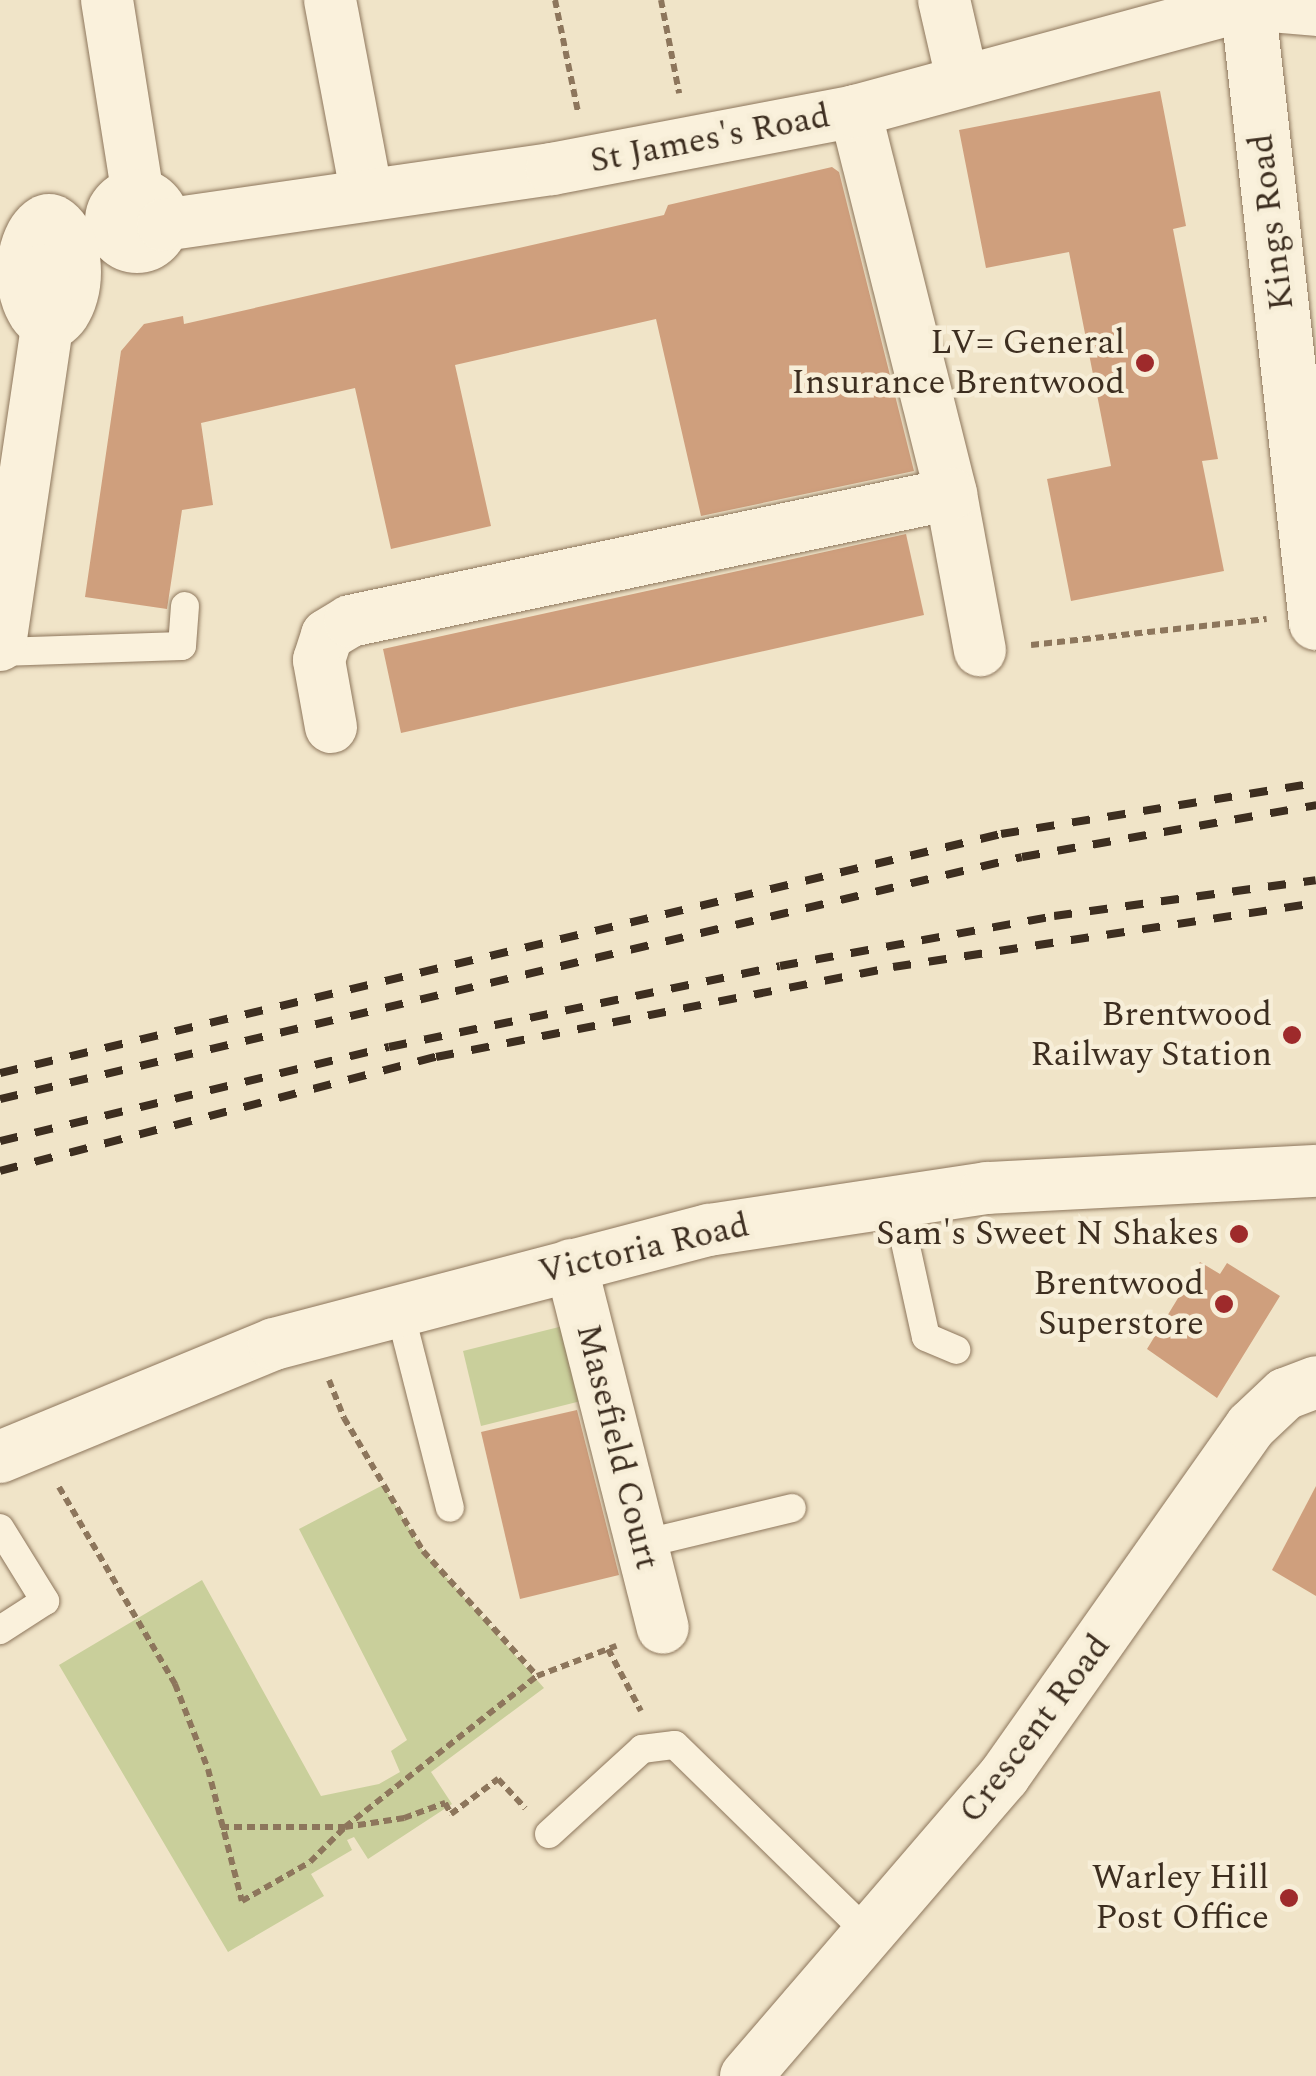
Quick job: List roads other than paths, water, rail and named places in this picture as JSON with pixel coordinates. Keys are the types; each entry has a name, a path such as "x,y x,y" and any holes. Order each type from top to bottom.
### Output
{"main road":[{"name":"Kings Road","path":"1248,2 1316,622"}],"street":[{"path":"0,649 9,540 47,328 79,234 107,0"},
{"path":"330,0 366,195"},
{"path":"944,0 962,78"},
{"name":"St James's Road","path":"79,234 589,162 855,111 962,78 1248,2 1316,11"},
{"path":"855,111 951,494 980,650"},
{"path":"331,727 319,660 327,635 350,621 951,494"},
{"name":"Victoria Road","path":"17,1450 274,1344 399,1308 709,1230 896,1201 1124,1177 1316,1171"},
{"name":"Masefield Court","path":"571,1265 663,1628"},
{"name":"Crescent Road","path":"746,2076 871,1936 1004,1776 1251,1426 1285,1394 1316,1382"}],"lane":[{"path":"0,649 182,646 186,606"},
{"path":"896,1201 926,1336 956,1350"},
{"path":"399,1308 450,1508"},
{"path":"642,1544 792,1508"},
{"path":"0,1528 45,1601 0,1630"},
{"path":"548,1834 658,1742 684,1753 871,1936"}],"railway":[{"path":"0,1073 1001,834 1316,783"},
{"path":"0,1099 1022,857 1316,805"},
{"path":"0,1141 389,1047 780,966 1054,916 1316,880"},
{"path":"0,1171 436,1057 893,967 1316,903"}],"place":[{"name":"LV= General Insurance Brentwood","path":"1145,363"},
{"name":"Brentwood Railway Station","path":"1292,1035"},
{"name":"Sam's Sweet N Shakes","path":"1239,1234"},
{"name":"Brentwood Superstore","path":"1224,1304"},
{"name":"Warley Hill Post Office","path":"1289,1898"}]}
